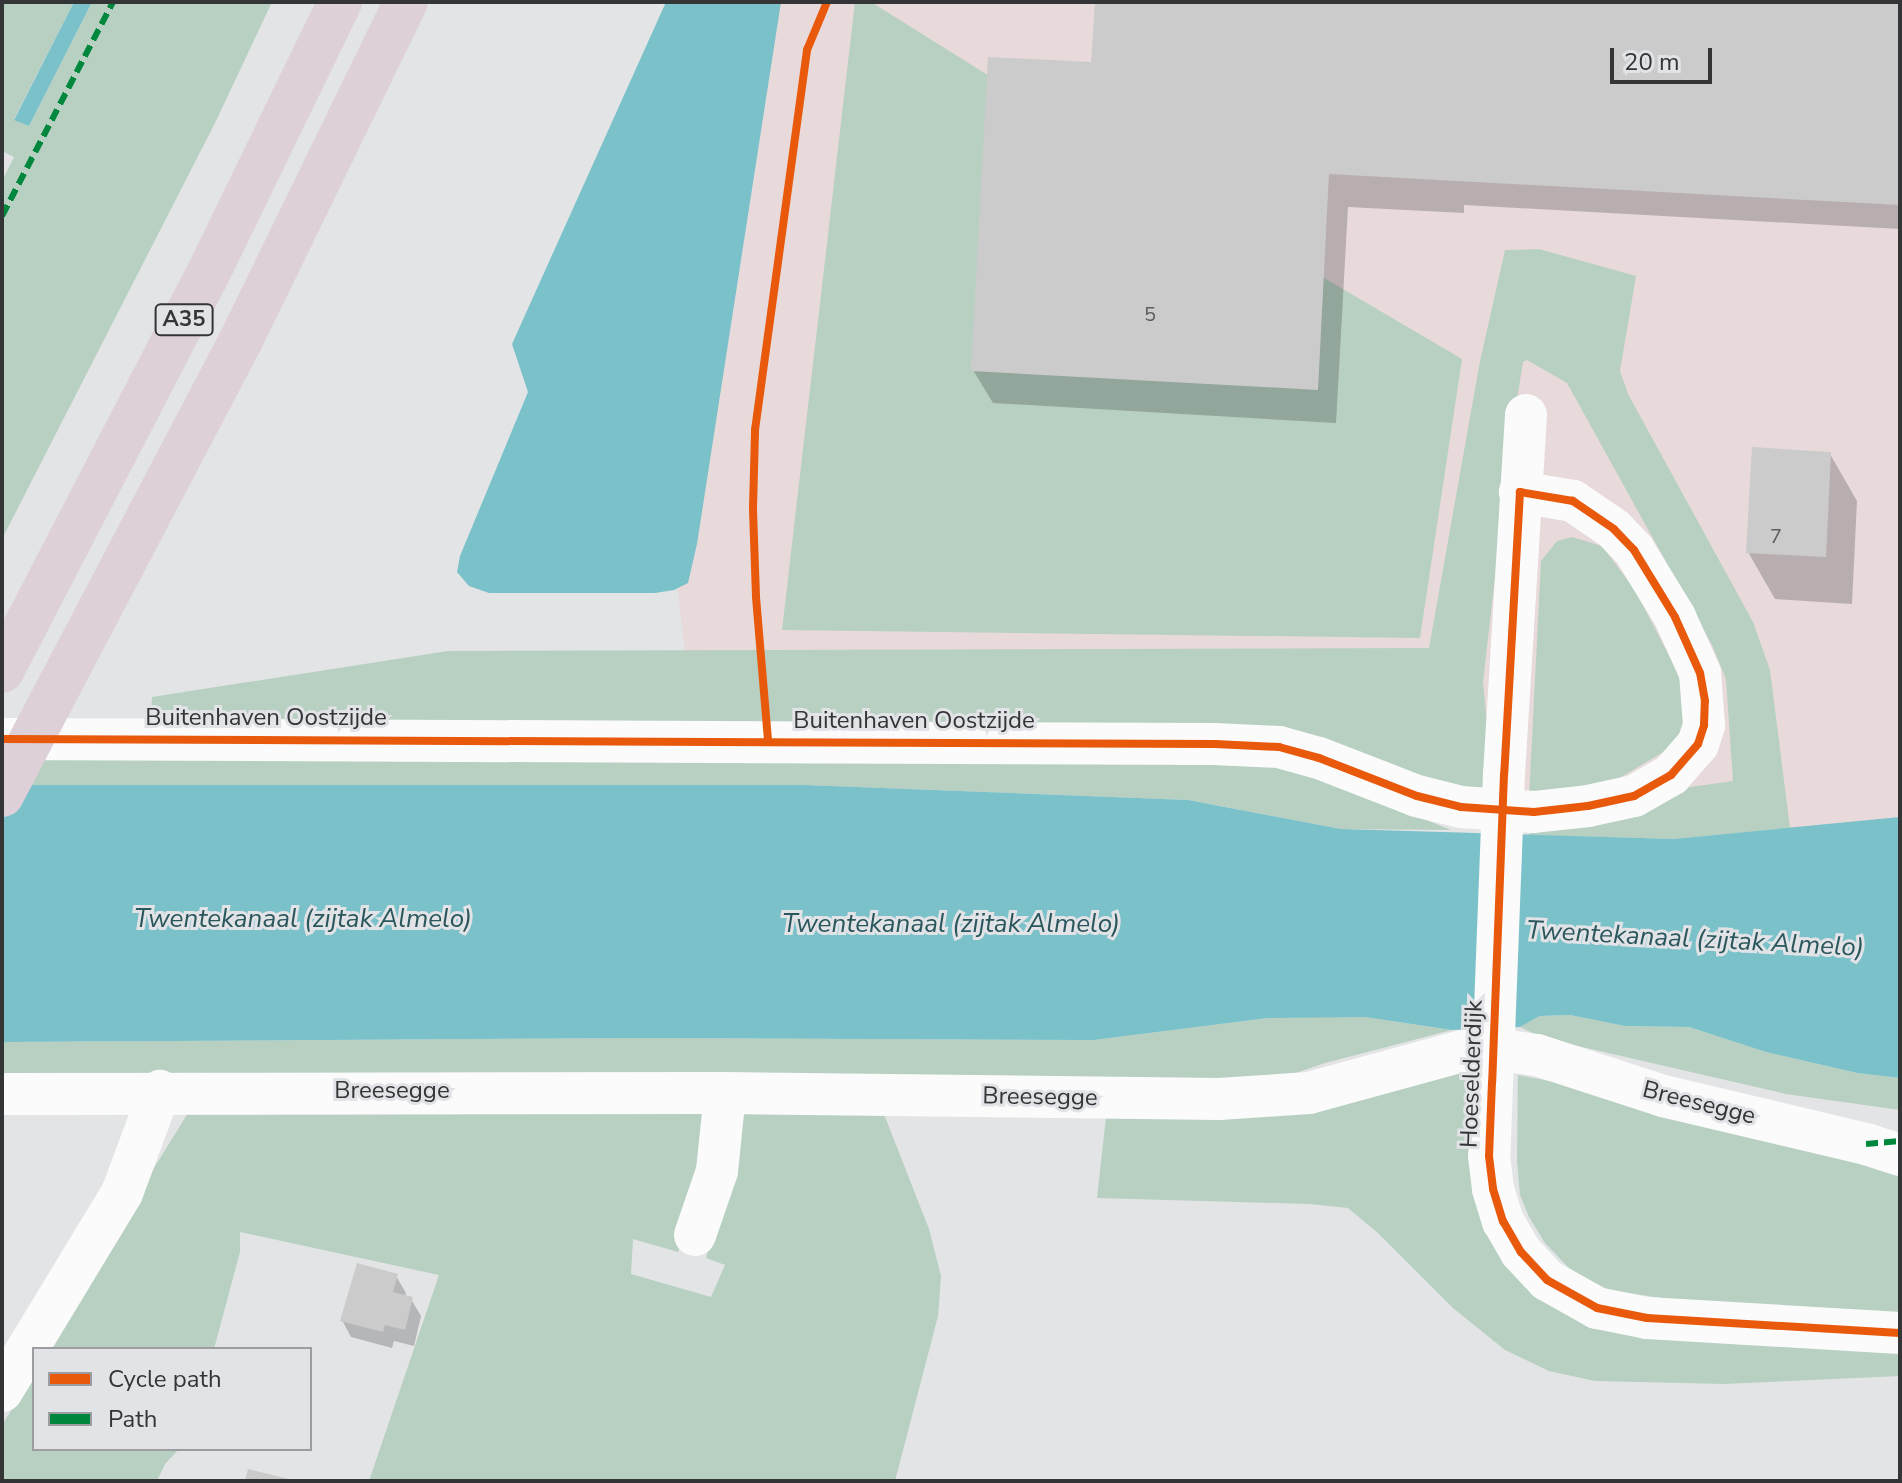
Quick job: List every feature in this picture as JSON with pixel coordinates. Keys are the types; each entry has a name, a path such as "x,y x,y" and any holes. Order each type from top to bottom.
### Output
{"highway":[{"name":"A35","path":"12,653 206,278 340,2"},
{"name":"A35","path":"2,795 90,633 301,219 406,2"}],"street":[{"name":"Hoeselderdijk","path":"1526,415 1504,774 1489,1156 1493,1189 1503,1221 1521,1252 1547,1280 1571,1297 1625,1316 1900,1333"},
{"name":"Buitenhaven Oostzijde","path":"2,739 752,740 1240,745 1279,747 1319,758 1417,796 1461,807 1534,812 1588,806 1634,796 1671,775 1698,744 1705,713 1700,673 1675,617 1634,550 1614,529 1573,501 1520,492"},
{"name":"Breesegge","path":"2,1094 160,1091 725,1093 1219,1099 1309,1093 1463,1051 1501,1050 1537,1055 1663,1096 1866,1144 1900,1155"},
{"path":"2,1391 122,1193 160,1091"},
{"path":"695,1235 717,1171 725,1093"}],"shaded area":[{"path":"734,2 1900,2 1900,831 1352,815 1151,781 699,771 663,464"}],"green space":[{"path":"2,2 74,2 14,119 29,126 92,2 272,2 215,123 2,539 2,181 14,157 2,151"},
{"path":"855,2 871,2 1125,161 1462,359 1420,638 782,630"},
{"path":"1539,249 1636,276 1620,371 1628,394 1753,622 1770,670 1790,828 1673,839 1528,835 1550,821 1683,788 1733,781 1726,679 1712,645 1567,383 1527,360 1523,362 1512,431 1483,682 1489,746 1487,800 1291,738 150,722 152,697 448,651 1429,648 1480,361 1505,250"},
{"path":"1572,537 1602,546 1635,590 1688,692 1690,736 1588,797 1529,799 1541,561 1557,541"},
{"path":"895,753 1299,768 1451,830 1341,829 1188,800 805,785 2,785 2,757"},
{"path":"1570,1015 1625,1026 1689,1027 1766,1052 1857,1073 1900,1078 1900,1110 1786,1094 1543,1038 1520,1027 1540,1016"},
{"path":"1365,1017 1452,1030 1325,1063 1267,1083 2,1081 2,1042 642,1038 1094,1040 1268,1018"},
{"path":"1451,1061 1486,1068 1485,1098 1540,1284 1900,1347 1900,1376 1724,1384 1595,1381 1549,1371 1505,1350 1453,1308 1379,1234 1348,1208 1310,1204 1097,1198 1107,1108"},
{"path":"1518,1075 1587,1088 1900,1172 1900,1313 1703,1304 1600,1289 1569,1268 1545,1243 1520,1195 1517,1161"},
{"path":"741,1103 880,1104 929,1229 941,1276 938,1316 895,1481 369,1481 439,1275 240,1232 240,1252 215,1347 49,1347 123,1218 193,1105 710,1104 691,1209 678,1252 633,1239 631,1274 711,1297 725,1265 706,1258 735,1159"},
{"path":"32,1377 32,1451 177,1451 165,1464 157,1481 2,1481 2,1425"}],"water":[{"path":"74,2 92,2 29,126 14,120"},
{"path":"666,2 781,2 697,544 688,583 674,590 655,593 489,593 469,586 457,572 460,556 528,392 512,344"},
{"name":"Twentekanaal (zijtak Almelo)","path":"2,785 805,785 1188,800 1341,829 1673,839 1900,817 1900,1078 1857,1073 1766,1052 1689,1027 1625,1026 1570,1015 1540,1016 1520,1027 1452,1030 1365,1017 1268,1018 1094,1040 642,1038 2,1042"}],"building":[{"path":"1095,2 1900,2 1900,205 1329,174 1318,390 971,371 988,57 1091,62"},
{"path":"1752,447 1831,452 1826,557 1746,553"},
{"path":"357,1263 398,1274 393,1292 413,1297 405,1330 385,1325 383,1332 340,1321"},
{"path":"248,1469 293,1480 293,1481 245,1481"}],"marked path":[{"path":"2,216 113,2"},
{"path":"1866,1144 1900,1141"}],"cycle path":[{"path":"768,740 756,596 753,509 755,430 807,50 827,2"},
{"path":"2,739 1215,744 1279,747 1319,758 1417,796 1461,807 1534,812 1588,806 1634,796 1671,775 1698,744 1704,725 1705,701 1700,673 1675,617 1634,550 1614,529 1573,501 1520,492 1504,774 1492,1082 1489,1156 1493,1189 1503,1221 1521,1252 1547,1280 1597,1308 1647,1318 1900,1333"}]}
